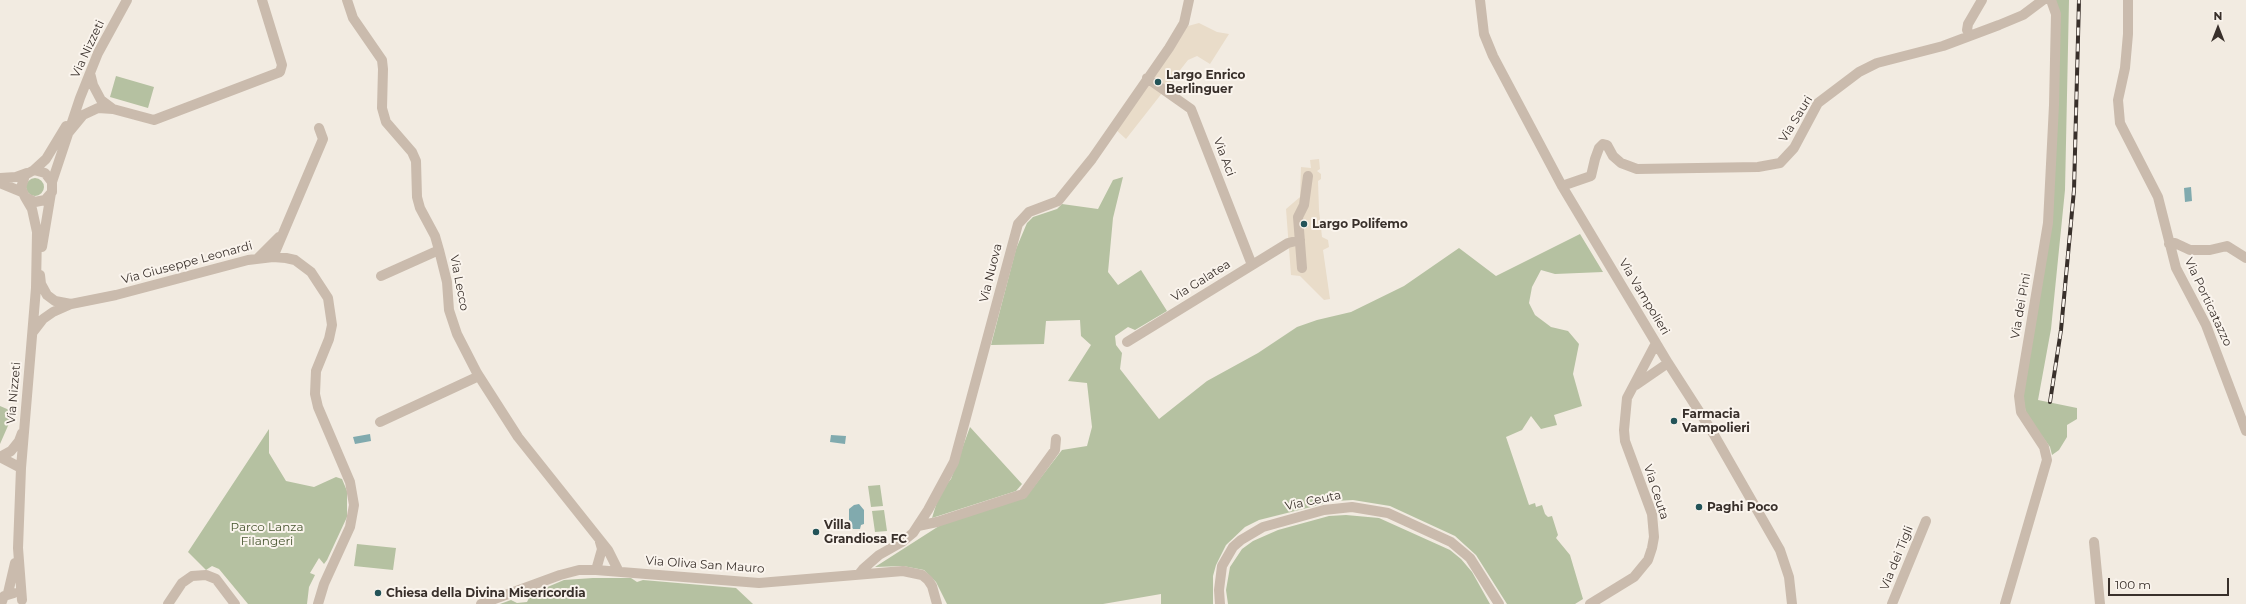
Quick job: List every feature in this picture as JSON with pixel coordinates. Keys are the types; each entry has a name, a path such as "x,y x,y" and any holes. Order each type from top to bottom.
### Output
{"street":[{"name":"Via Nizzeti","path":"75,110 98,53 127,0"},
{"path":"80,98 154,120 280,72 282,65 262,0"},
{"name":"Via Lecco","path":"347,0 353,18 382,60 384,115 391,129 412,152 416,161 417,197 420,208 435,236 447,282 449,310 457,334 479,376 518,437 600,540 616,563 618,570"},
{"name":"Via Nuova","path":"860,574 863,569 879,555 902,542 918,526 954,462 1018,224 1029,212 1058,201 1064,194 1169,48 1184,23 1189,0"},
{"name":"Via Vampolieri","path":"1480,0 1484,34 1493,56 1562,186 1668,363 1713,433 1780,550 1790,577 1792,604"},
{"path":"1970,35 1967,30 1968,24 1982,0"},
{"name":"Via Sauri","path":"1562,186 1591,176 1599,148 1603,144 1607,145 1613,156 1621,163 1637,169 1758,167 1780,163 1794,148 1818,104 1859,72 1877,63 1943,46 2023,15 2043,0"},
{"name":"Via dei Pini","path":"2005,604 2047,460 2044,447 2025,419 2018,396 2048,223 2054,104 2056,14 2050,0"},
{"name":"Via Porticatazzo","path":"2128,0 2128,34 2118,112 2124,135 2158,197 2176,268 2206,325 2221,361 2246,431"},
{"path":"90,73 99,104"},
{"name":"Via Aci","path":"1147,78 1191,109 1252,265"},
{"path":"69,132 83,115 99,104"},
{"path":"36,288 40,269 44,227 52,187 75,110"},
{"path":"36,288 35,220 24,195 21,183 54,148 75,110"},
{"path":"273,257 323,139 319,128"},
{"path":"0,178 16,177 32,171 45,173 52,187"},
{"path":"1302,268 1298,217 1304,205 1308,176"},
{"path":"0,183 24,195 30,200 40,202 45,200 52,187"},
{"path":"258,258 282,234"},
{"name":"Via Galatea","path":"1127,342 1288,243 1300,240"},
{"path":"2169,244 2175,243 2190,250 2210,250 2226,246 2246,258"},
{"path":"381,276 439,250"},
{"name":"Via Giuseppe Leonardi","path":"71,304 116,295 168,280 258,258 273,257 295,260 311,272 323,287 331,309 332,325 329,339 316,371 315,394 318,407 350,482 354,505 350,527 324,584 318,604"},
{"path":"40,269 41,284 45,292 55,301"},
{"name":"Via Nizzeti","path":"18,548 21,468 36,288"},
{"path":"34,305 55,301 71,304"},
{"path":"33,332 43,319 53,312 71,304"},
{"path":"34,305 53,312"},
{"name":"Via Ceuta","path":"1590,604 1623,585 1638,573 1648,560 1654,537 1652,514 1625,441 1625,408 1634,386 1656,343"},
{"path":"1634,386 1668,363"},
{"path":"380,422 479,376"},
{"path":"0,457 11,451 19,441 24,430"},
{"path":"918,526 937,522 1023,494 1055,450 1056,439"},
{"path":"0,457 21,468"},
{"name":"Via Ceuta","path":"1220,604 1220,577 1226,558 1233,547 1250,533 1263,527 1324,510 1352,507 1388,513 1451,542 1470,558 1499,604"},
{"name":"Via dei Tigli","path":"1892,604 1926,521"},
{"path":"596,570 602,550 600,540"},
{"path":"2094,542 2100,604"},
{"path":"1,604 18,548"},
{"path":"18,548 22,603"},
{"name":"Via Oliva San Mauro","path":"481,604 560,575 579,570 618,570 759,583 903,571 922,575 932,586 938,604"},
{"path":"168,604 182,582 192,576 206,575 216,579 235,604"},
{"path":"5,592 18,594 22,603"}],"green space":[{"path":"2055,0 2069,0 2065,190 2051,329 2038,400 2077,408 2077,419 2067,425 2067,437 2059,450 2052,455 2050,447 2026,414 2023,396 2049,242"},
{"path":"116,76 154,87 148,108 110,97"},
{"path":"1123,177 1113,218 1108,272 1118,285 1141,270 1167,311 1135,330 1128,327 1115,336 1116,345 1122,353 1120,369 1159,419 1207,381 1258,353 1297,327 1317,320 1351,312 1404,286 1459,248 1496,276 1580,234 1603,272 1555,274 1541,270 1532,287 1529,303 1535,315 1551,327 1568,331 1579,344 1573,374 1582,406 1554,415 1557,425 1541,429 1531,416 1522,430 1506,437 1529,505 1535,503 1536,507 1542,505 1545,514 1548,517 1552,516 1558,535 1556,538 1570,555 1583,599 1575,604 1507,604 1476,555 1455,536 1390,506 1353,500 1335,501 1259,520 1245,527 1226,545 1216,565 1213,576 1213,604 1161,604 1161,594 1103,604 947,604 936,582 924,570 903,566 875,567 939,526 953,519 1025,498 1062,450 1087,446 1092,427 1087,383 1068,381 1091,345 1081,336 1080,320 1046,321 1044,344 991,345 1016,249 1027,223 1033,217 1057,209 1062,204 1098,209 1113,180"},
{"path":"31,178 39,178 44,183 42,194 39,196 31,196 26,191 26,183"},
{"path":"0,406 14,412 0,444"},
{"path":"970,427 1022,484 1016,491 932,518 940,492 951,479"},
{"name":"Parco Lanza Filangeri","path":"269,429 269,453 286,481 314,487 336,477 342,479 347,491 347,517 327,560 324,564 319,558 310,573 315,575 309,587 307,604 248,604 219,569 212,566 206,570 188,552"},
{"path":"880,485 883,506 871,507 868,486"},
{"path":"884,510 887,531 875,532 872,511"},
{"path":"1346,515 1379,518 1450,550 1461,559 1472,572 1490,604 1228,604 1226,590 1230,567 1242,549 1253,541 1278,530 1329,516"},
{"path":"357,544 396,548 393,570 354,566"},
{"path":"631,578 637,582 643,580 736,588 753,604 500,604 511,600 517,603 527,602 531,594 564,580"}],"shaded area":[{"name":"Largo Enrico Berlinguer","path":"1199,23 1217,32 1229,34 1210,64 1197,56 1188,60 1126,139 1113,127 1188,26"},
{"name":"Largo Polifemo","path":"1319,159 1320,169 1317,171 1321,174 1321,179 1318,181 1322,237 1328,240 1329,247 1323,250 1330,299 1324,300 1300,276 1291,275 1286,209 1300,197 1301,167 1311,168 1310,160"}],"water":[{"path":"2191,187 2192,201 2185,202 2184,188"},
{"path":"370,434 371,441 355,444 353,437"},
{"path":"831,435 846,436 845,444 830,442"},
{"path":"859,504 864,510 864,524 861,525 860,529 853,529 849,524 849,509 854,505"}],"railway":[{"path":"2050,402 2061,330 2074,190 2079,0"}],"place":[{"name":"Largo Enrico Berlinguer","path":"1158,82"},
{"name":"Largo Polifemo","path":"1304,224"},
{"name":"Farmacia Vampolieri","path":"1674,421"},
{"name":"Paghi Poco","path":"1699,507"},
{"name":"Villa Grandiosa FC","path":"816,532"},
{"name":"Chiesa della Divina Misericordia","path":"378,593"}]}
